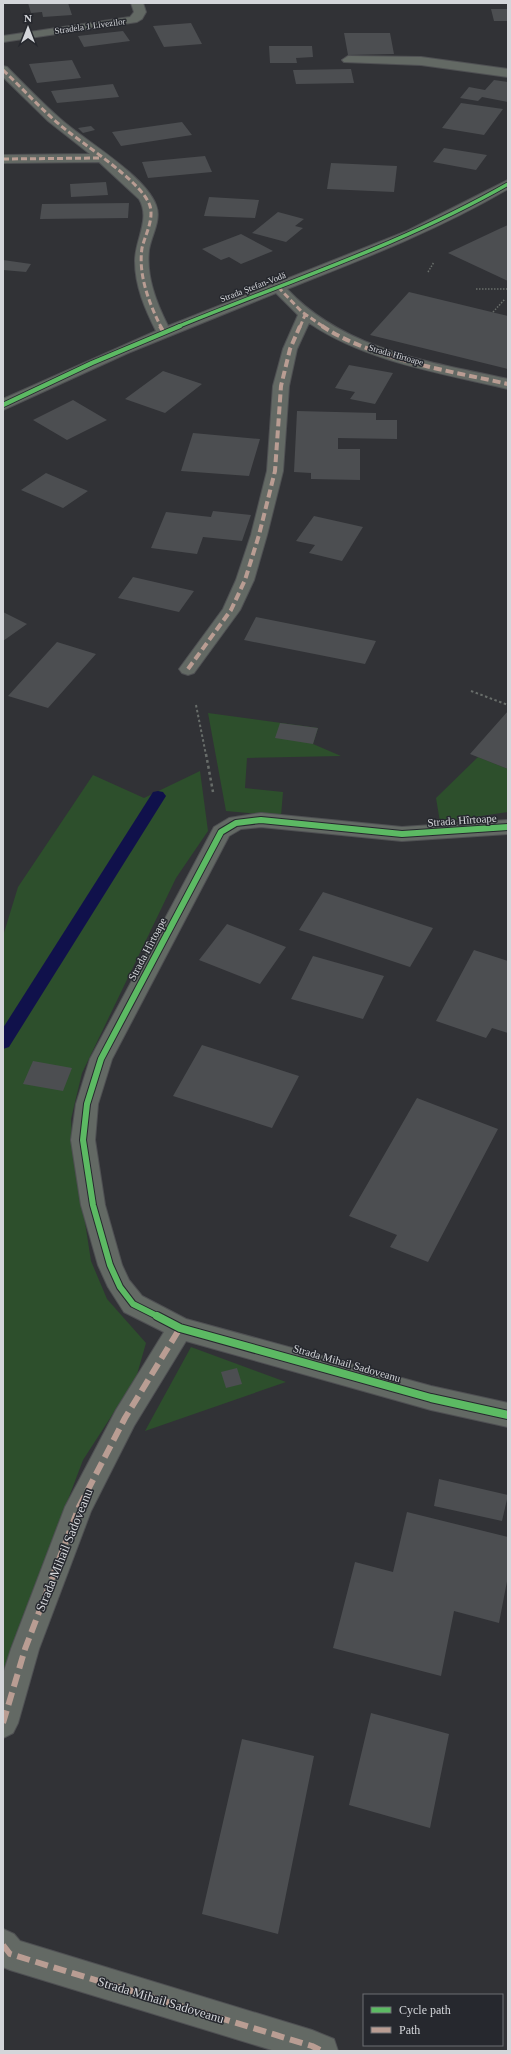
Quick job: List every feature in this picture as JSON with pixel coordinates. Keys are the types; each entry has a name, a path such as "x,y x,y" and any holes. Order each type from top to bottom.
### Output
{"street":[{"name":"Stradela 1 Livezilor","path":"3,39 133,20 138,17 140,12 138,3"},
{"path":"348,60 421,62 508,73"},
{"path":"3,70 60,126 102,158 146,196 150,206 151,218 142,249 143,280 148,298 163,331"},
{"path":"3,159 102,158"},
{"name":"Strada Ștefan-Vodă","path":"3,405 85,365 163,331 420,230 508,184"},
{"name":"Strada Hîrtoape","path":"278,287 305,315 322,326 376,352 508,384"},
{"path":"188,669 231,610 245,580 259,535 275,471 281,386 290,349 305,315"},
{"name":"Strada Hîrtoape","path":"180,1328 133,1304 120,1287 110,1266 93,1204 83,1140 87,1104 101,1059 215,841 221,832 236,823 262,820 402,834 508,827"},
{"name":"Strada Mihail Sadoveanu","path":"3,1722 25,1649 79,1507 125,1418 180,1328 431,1398 508,1415"},
{"name":"Strada Mihail Sadoveanu","path":"3,1945 10,1954 304,2044 322,2051"}],"path":[{"path":"476,289 508,289"},
{"path":"493,312 505,299"},
{"path":"471,691 508,705"},
{"path":"202,735 208,766"}],"green space":[{"path":"208,713 318,728 313,744 341,756 247,758 245,788 283,792 281,816 226,811"},
{"path":"478,757 508,769 508,812 440,822 436,798"},
{"path":"200,771 208,831 176,878 82,1073 71,1119 72,1138 91,1261 107,1299 146,1343 136,1378 83,1460 3,1671 3,936 18,887 93,775 144,798"},
{"path":"191,1347 286,1382 145,1431"}],"building":[{"path":"28,3 68,3 72,15 43,17 42,12 31,13"},
{"path":"491,9 508,9 508,21 494,21"},
{"path":"191,23 202,44 164,47 153,26"},
{"path":"123,31 130,41 84,47 78,36"},
{"path":"344,33 390,33 394,54 348,55"},
{"path":"269,46 312,46 313,57 296,58 297,63 270,63"},
{"path":"72,60 81,78 37,83 29,64"},
{"path":"351,69 354,83 296,84 293,70"},
{"path":"494,80 508,82 508,102 482,97 478,101 460,98 469,87 485,90"},
{"path":"113,84 119,97 57,103 51,91"},
{"path":"461,103 503,109 484,135 442,128"},
{"path":"182,122 192,135 121,146 112,132"},
{"path":"91,126 95,130 83,133 78,128"},
{"path":"444,148 487,155 476,170 433,162"},
{"path":"205,156 212,172 148,178 142,162"},
{"path":"331,163 397,166 394,192 327,189"},
{"path":"106,182 108,195 71,197 70,184"},
{"path":"209,197 259,200 255,218 204,216"},
{"path":"129,203 128,218 40,219 42,204"},
{"path":"278,212 304,219 295,226 303,228 286,242 252,233"},
{"path":"508,225 508,281 448,253 499,229"},
{"path":"241,234 273,251 241,264 229,257 221,260 202,249"},
{"path":"3,260 31,264 26,272 3,270"},
{"path":"409,292 508,316 508,369 370,335"},
{"path":"349,365 393,373 375,404 350,399 355,392 335,388"},
{"path":"163,371 202,384 165,413 125,399"},
{"path":"73,400 107,420 67,440 33,420"},
{"path":"297,411 376,413 376,420 397,420 397,439 338,438 338,449 360,449 360,480 311,479 311,473 294,472"},
{"path":"193,433 260,439 249,476 181,471"},
{"path":"46,473 88,491 63,508 21,490"},
{"path":"213,511 251,515 242,541 203,537 197,554 151,548 166,512 211,517"},
{"path":"314,516 363,527 342,561 309,553 315,545 296,541"},
{"path":"133,577 194,591 179,612 118,598"},
{"path":"3,612 27,624 3,641"},
{"path":"256,617 376,641 365,664 244,640"},
{"path":"57,642 96,654 48,708 8,696"},
{"path":"508,711 508,769 470,754"},
{"path":"280,723 318,728 313,744 275,738"},
{"path":"323,892 433,928 410,967 299,930"},
{"path":"227,924 286,947 260,984 199,960"},
{"path":"474,950 508,961 508,1033 492,1028 486,1038 436,1021"},
{"path":"313,956 384,976 363,1019 291,999"},
{"path":"202,1045 299,1076 272,1128 173,1096"},
{"path":"33,1061 72,1068 63,1091 23,1084"},
{"path":"417,1098 498,1129 428,1262 390,1247 397,1235 349,1216"},
{"path":"237,1368 242,1384 226,1388 221,1372"},
{"path":"439,1479 508,1495 502,1521 434,1506"},
{"path":"407,1512 508,1537 508,1576 499,1623 454,1611 441,1676 333,1648 355,1562 393,1572"},
{"path":"371,1713 449,1734 430,1828 349,1805"},
{"path":"242,1739 314,1756 278,1934 202,1914"}],"waterway":[{"path":"3,1042 158,796"}],"marked path":[{"path":"3,70 52,118 136,186 145,197 150,206 151,217 142,250 142,272 146,292 163,331"},
{"path":"3,159 102,158"},
{"path":"278,287 302,312 327,329 350,341 402,359 508,384"},
{"path":"188,669 231,610 245,580 259,535 275,471 281,386 290,349 305,315"},
{"path":"3,1723 25,1649 79,1507 125,1418 180,1328"},
{"path":"3,1945 10,1954 312,2046 322,2051"}],"cycle path":[{"path":"3,405 92,363 153,337 379,248 445,218 508,184"},
{"path":"508,827 402,834 261,820 236,823 221,832 101,1059 87,1104 83,1140 93,1205 110,1265 120,1287 133,1304 180,1328 431,1398 508,1415"}]}
